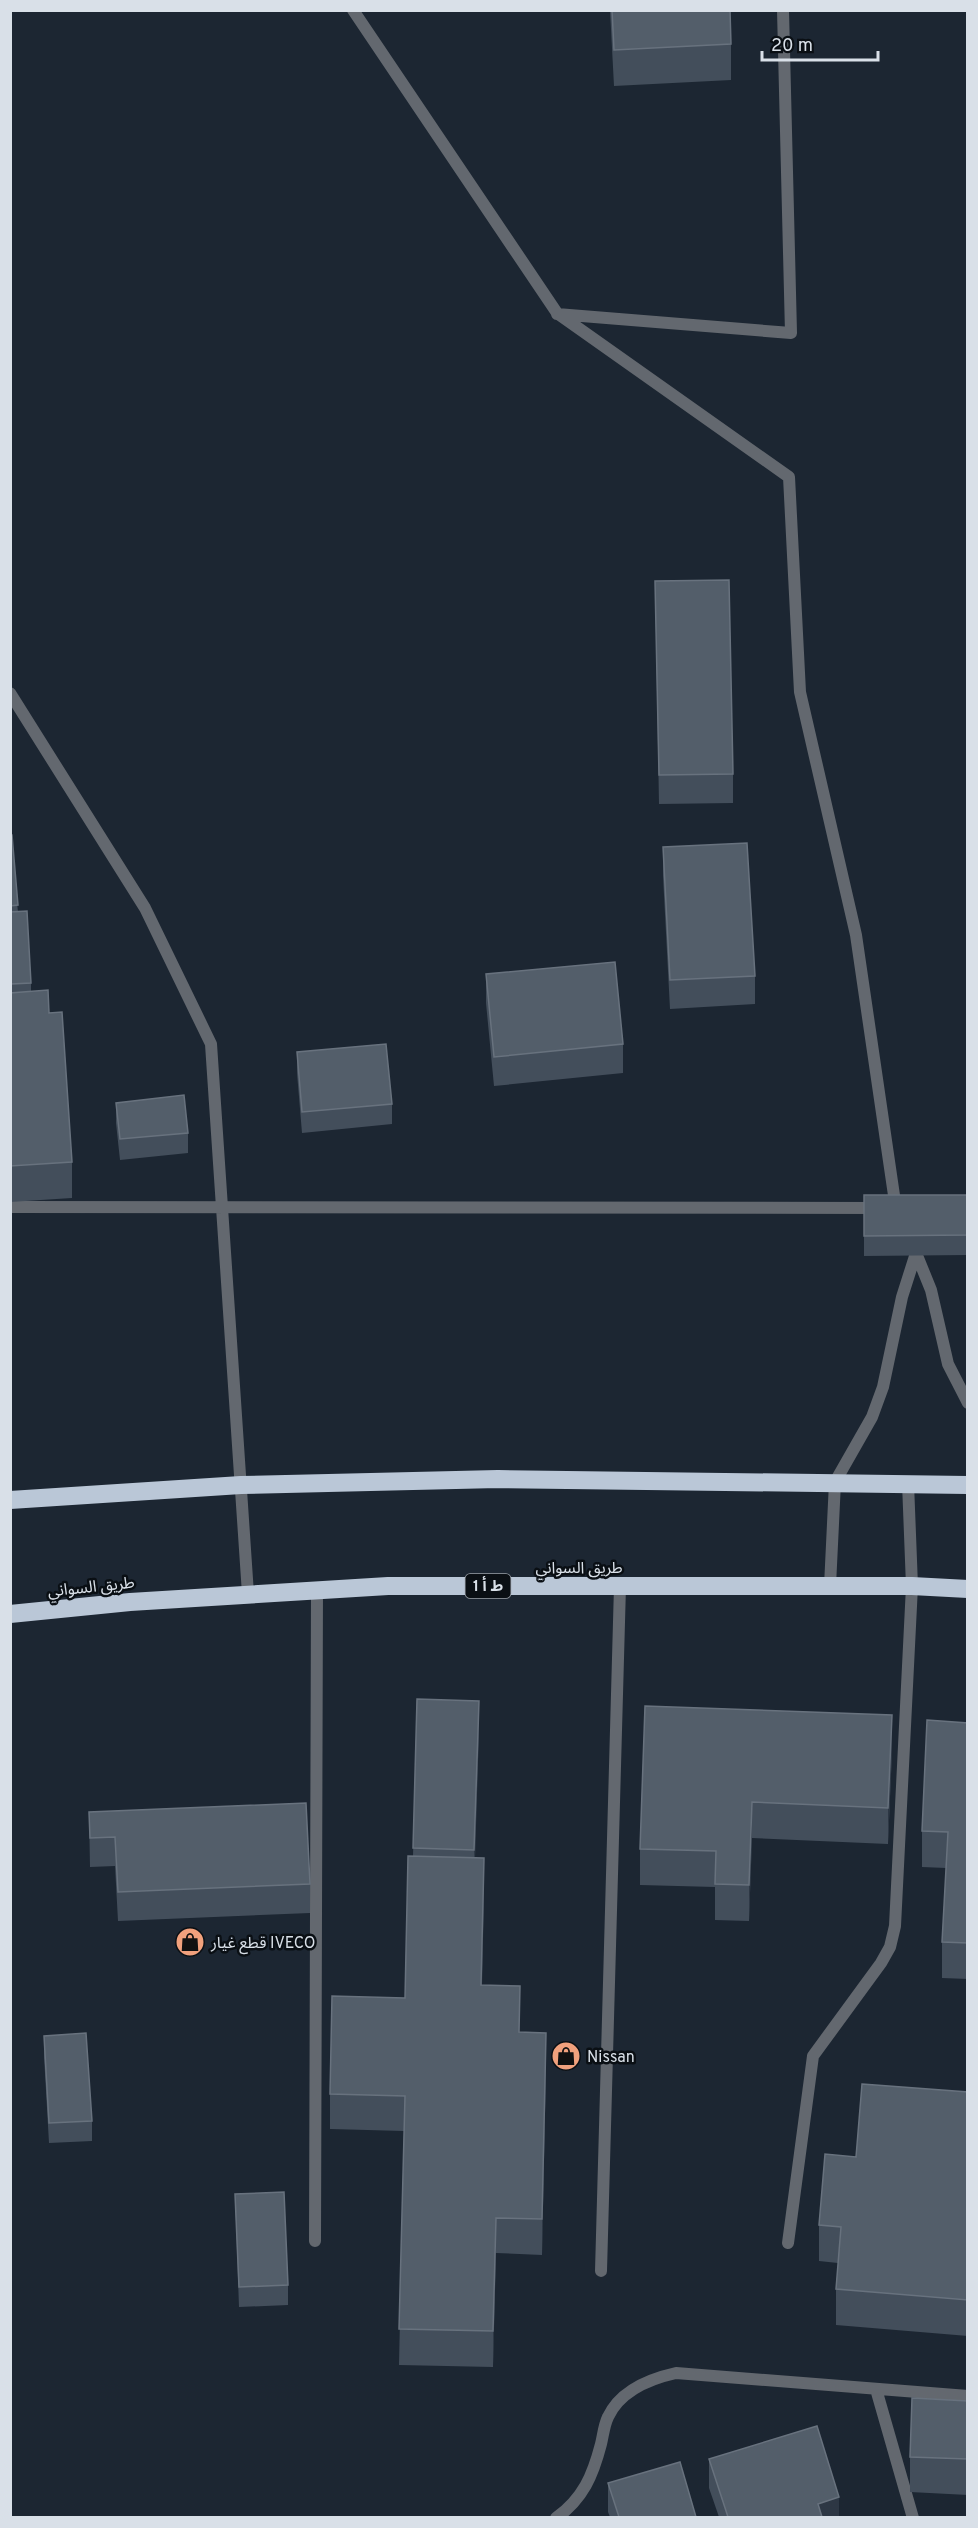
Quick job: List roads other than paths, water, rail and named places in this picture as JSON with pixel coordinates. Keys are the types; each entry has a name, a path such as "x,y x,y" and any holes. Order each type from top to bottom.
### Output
{"highway":[{"path":"10,1500 241,1485 498,1479 968,1485"},
{"name":"طريق السواني","path":"10,1614 130,1602 388,1586 912,1586 968,1589"}],"street":[{"path":"353,10 557,314 789,477 800,692 856,935 901,1217 912,1234 916,1253 931,1290 948,1364 968,1403"},
{"path":"557,314 791,333 783,10"},
{"path":"10,693 146,908 211,1044 248,1594"},
{"path":"10,1208 222,1208 901,1217"},
{"path":"830,1586 835,1482 872,1417 883,1387 902,1297 916,1253"},
{"path":"788,2243 813,2056 881,1963 890,1947 895,1926 912,1586 909,1483"},
{"path":"601,2271 620,1586"},
{"path":"315,2241 317,1590"},
{"path":"556,2517 565,2512 587,2486 594,2472 608,2418 618,2403 630,2391 654,2377 676,2373 968,2396"},
{"path":"876,2389 913,2517"}],"place":[{"name":"قطع غيار IVECO","path":"190,1942"},
{"name":"Nissan","path":"566,2056"}]}
